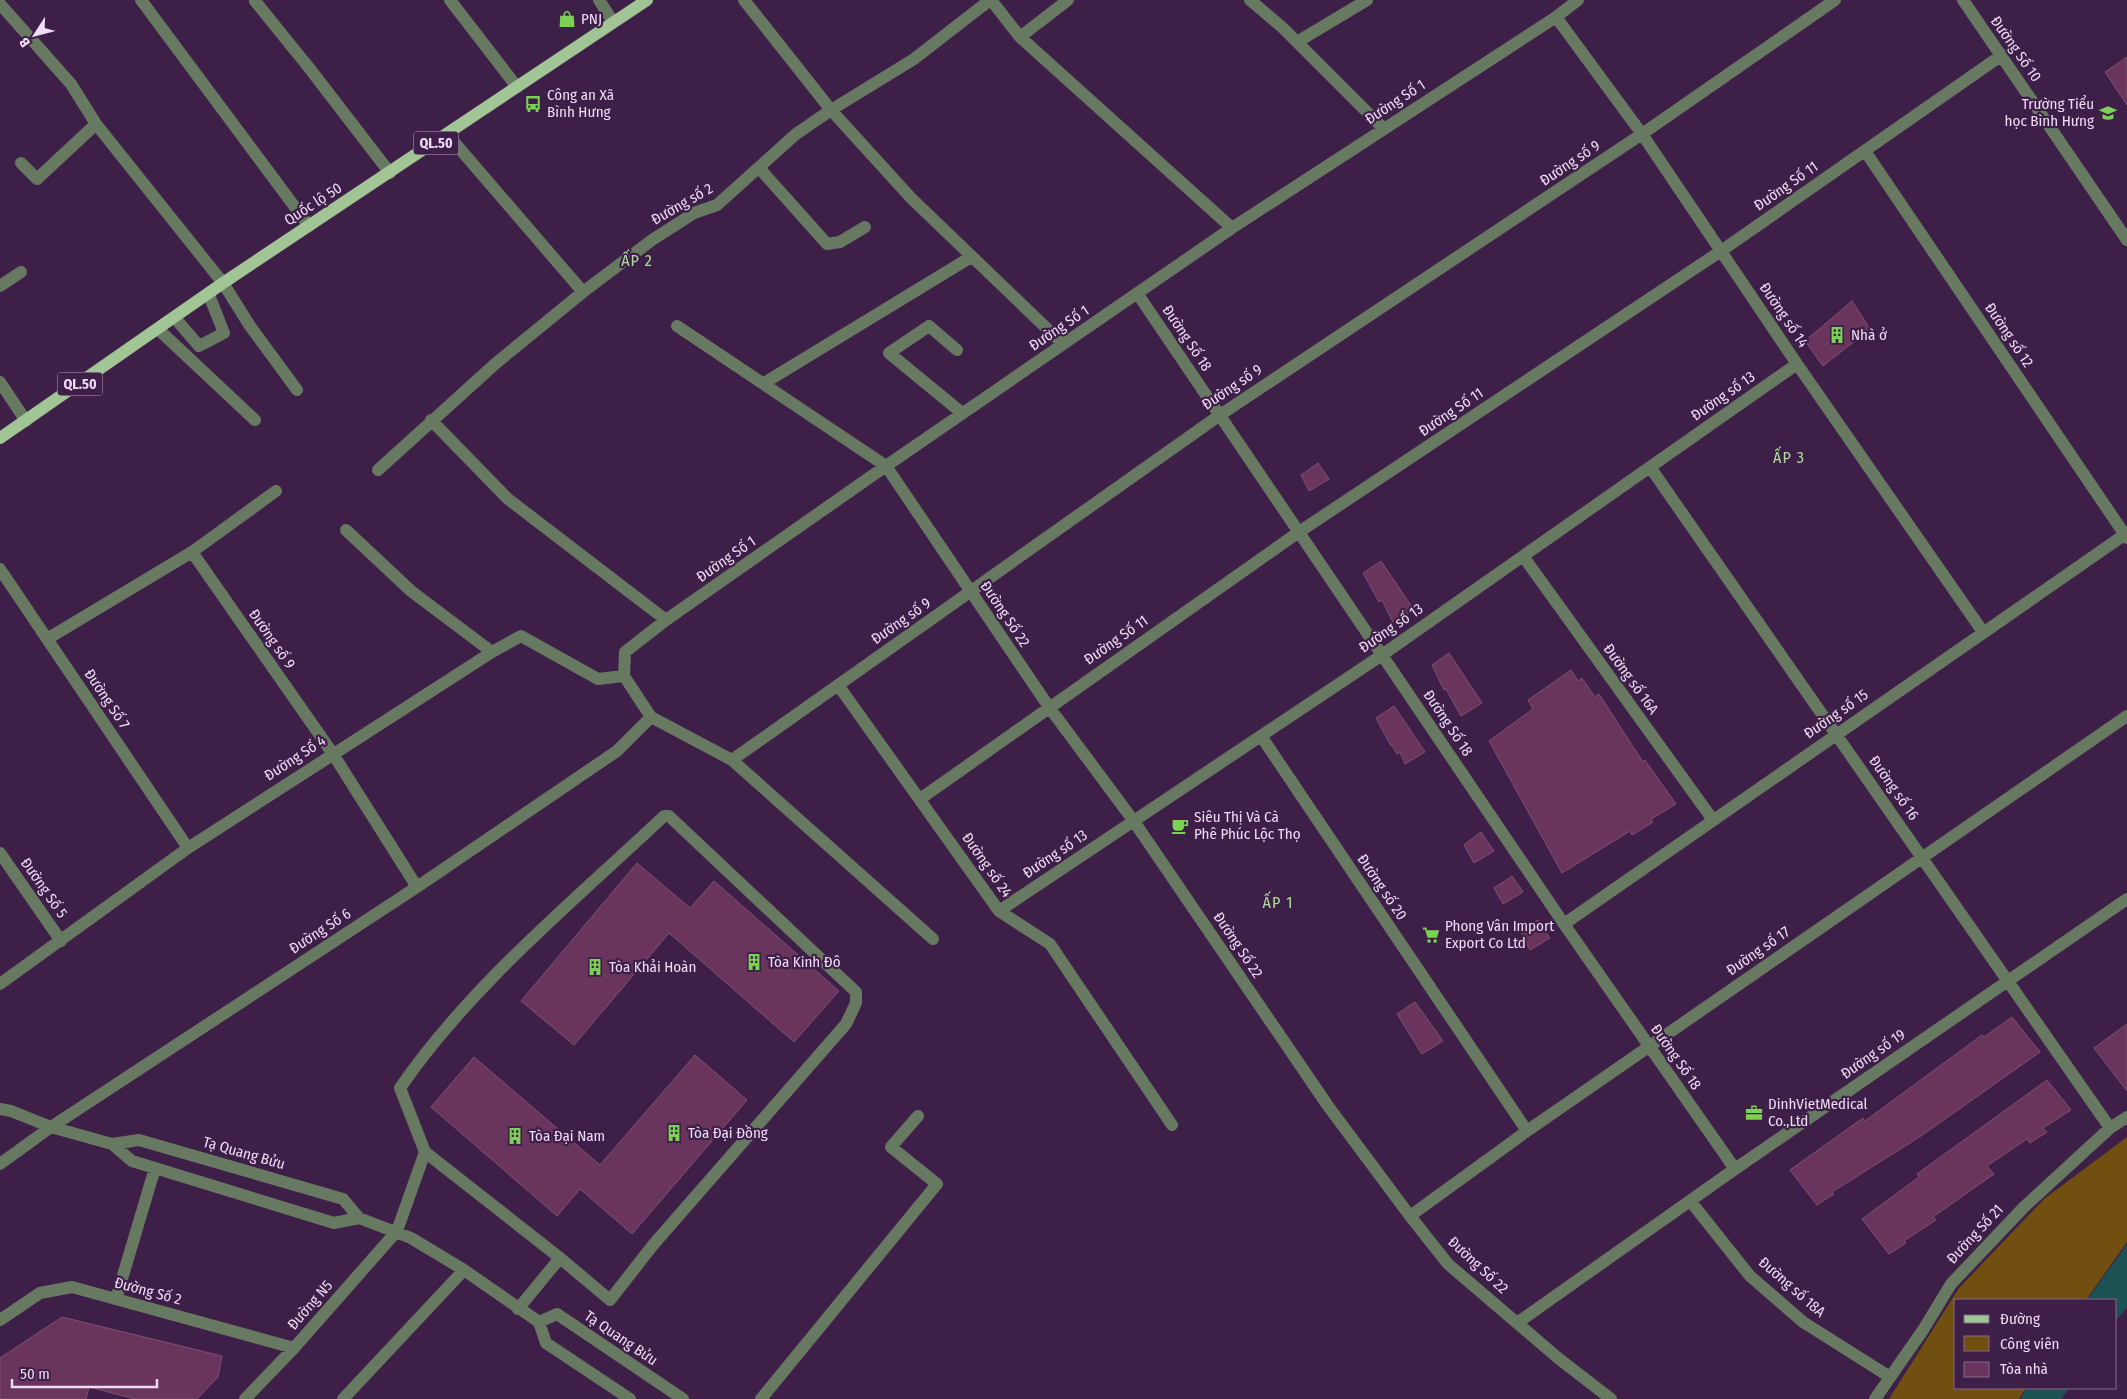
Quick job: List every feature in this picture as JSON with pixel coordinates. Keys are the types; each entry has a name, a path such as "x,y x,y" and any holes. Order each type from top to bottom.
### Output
{"main road":[{"name":"Quốc lộ 50","path":"0,438 223,284 647,0"}],"street":[{"path":"141,0 309,226"},
{"path":"450,0 517,87"},
{"path":"599,0 613,22"},
{"path":"744,0 830,110 911,198 1063,344"},
{"name":"Đường số 2","path":"378,470 431,420 583,292 652,240 694,213 717,205 760,169 796,134 830,110 914,59 991,0 1020,37 1232,228"},
{"path":"1020,37 1068,0"},
{"path":"1250,0 1297,42 1384,129"},
{"path":"1297,42 1367,0"},
{"name":"Đường Số 1","path":"624,676 625,652 666,620 1232,228 1556,17 1578,0"},
{"name":"Đường số 9","path":"732,760 1220,415 1642,134 1835,0"},
{"name":"Đường Số 10","path":"1963,0 2127,240"},
{"path":"255,1 390,173"},
{"path":"0,4 72,84 96,124 223,284 250,326 297,390"},
{"name":"Đường số 14","path":"1556,17 1642,134 1797,364 1983,632"},
{"name":"Đường Số 11","path":"920,799 1299,532 1722,251 2002,55"},
{"path":"21,163 37,179 96,124"},
{"path":"448,135 583,292"},
{"name":"Đường số 12","path":"1865,151 2126,535"},
{"path":"760,169 827,244 840,242 865,227"},
{"path":"764,383 972,256"},
{"path":"0,286 21,272"},
{"name":"Đường Số 18","path":"1137,294 1564,924 1735,1169"},
{"path":"175,318 199,346 224,333 209,295"},
{"path":"677,326 886,466"},
{"path":"957,350 929,326 889,353 962,414"},
{"path":"159,330 255,420"},
{"name":"Đường số 13","path":"999,911 1382,655 1797,364"},
{"path":"0,382 26,421"},
{"path":"431,420 508,499 666,620"},
{"name":"Đường Số 22","path":"886,466 1049,707 1133,820 1328,1106 1410,1216 1448,1264 1611,1399"},
{"name":"Đường số 16","path":"1650,467 2110,1128"},
{"path":"47,639 192,552 276,492"},
{"path":"346,530 411,591 492,652"},
{"name":"Đường số 15","path":"1564,924 1983,632 2126,535"},
{"name":"Đường số 9","path":"192,552 333,754 417,887"},
{"name":"Đường số 16A","path":"1523,556 1713,820"},
{"name":"Đường Số 7","path":"0,570 188,848"},
{"name":"Đường Số 4","path":"0,984 188,848 492,652 521,636 598,680 624,676"},
{"path":"624,676 651,717 732,760 933,939"},
{"name":"Đường số 24","path":"838,685 999,911 1050,944 1172,1125"},
{"name":"Đường số 17","path":"1410,1216 1527,1131 2127,716"},
{"name":"Đường Số 6","path":"0,1164 51,1127 417,887 617,751 651,717"},
{"name":"Đường số 20","path":"1261,736 1527,1131"},
{"path":"664,816 669,816 856,992 856,1003 846,1024 653,1245 610,1300 560,1258 425,1152 400,1088 415,1067 486,983 664,816"},
{"name":"Đường Số 5","path":"0,853 61,941"},
{"name":"Đường số 19","path":"1517,1323 2007,980 2127,900"},
{"name":"Tạ Quang Bửu","path":"0,1098 5,1110 51,1127 112,1144 138,1140 343,1199 359,1218 334,1223 132,1161 112,1144"},
{"path":"761,1399 937,1184 890,1147 918,1116"},
{"name":"Đường Số 21","path":"1875,1399 1951,1284 2024,1207 2110,1128 2127,1117"},
{"path":"397,1231 425,1152"},
{"path":"116,1299 154,1168"},
{"name":"Đường số 18A","path":"1691,1202 1750,1276 1803,1322 1890,1377"},
{"path":"359,1218 397,1231 464,1270 538,1322 546,1343 630,1399"},
{"name":"Đường N5","path":"245,1399 294,1348 397,1231"},
{"path":"518,1309 560,1258"},
{"path":"342,1399 464,1270"},
{"name":"Đường Số 2","path":"0,1320 40,1293 72,1287 294,1348"},
{"name":"Tạ Quang Bửu","path":"538,1322 557,1314 683,1399"}],"green space":[{"path":"2127,1137 2127,1242 2087,1299 1954,1299 1954,1389 2025,1389 2019,1399 1889,1399 1959,1288 2044,1199"}],"shaded area":[{"path":"2127,1244 2127,1307 2117,1320 2117,1299 2088,1299"},
{"path":"2026,1389 2068,1389 2061,1399 2020,1399"}],"building":[{"path":"2127,57 2127,105 2105,72"},
{"name":"Nhà ở","path":"1852,301 1870,329 1823,366 1805,341"},
{"path":"1318,463 1329,479 1309,491 1301,475"},
{"path":"1381,561 1414,610 1393,622 1382,600 1379,602 1363,573"},
{"path":"1449,653 1482,703 1461,716 1446,689 1444,690 1432,665"},
{"path":"1571,670 1578,681 1582,678 1595,697 1599,694 1643,762 1645,760 1676,804 1651,819 1653,822 1632,835 1630,831 1562,873 1489,741 1533,709 1528,700"},
{"path":"1394,706 1425,752 1405,764 1400,752 1397,754 1391,746 1376,718"},
{"path":"1481,832 1494,851 1474,863 1464,845"},
{"path":"637,863 690,908 714,881 839,991 794,1042 669,933 574,1045 521,1001"},
{"path":"1512,876 1523,892 1503,904 1494,888"},
{"path":"1538,920 1550,938 1530,950 1521,932"},
{"path":"1415,1002 1443,1041 1422,1054 1397,1014"},
{"path":"2012,1017 2040,1052 1921,1136 1832,1192 1834,1194 1817,1205 1790,1170 1863,1118 1865,1121 1982,1035 1984,1037"},
{"path":"2127,1024 2127,1091 2094,1048"},
{"path":"695,1055 747,1100 632,1234 580,1189 557,1216 431,1107 474,1057 600,1165"},
{"path":"2047,1080 2071,1110 2043,1128 2047,1132 2030,1143 2027,1139 1987,1166 1994,1174 1933,1217 1936,1220 1904,1241 1906,1243 1889,1254 1862,1219 1919,1177 1917,1174"},
{"path":"62,1317 222,1356 218,1377 197,1399 135,1399 89,1387 86,1399 0,1399 0,1358"}],"place":[{"name":"PNJ","path":"567,19"},
{"name":"Công an Xã Bình Hưng","path":"533,104"},
{"name":"Trường Tiểu học Bình Hưng","path":"2108,113"},
{"name":"Nhà ở","path":"1837,335"},
{"name":"Siêu Thị Và Cà Phê Phúc Lộc Thọ","path":"1180,826"},
{"name":"Phong Vân Import Export Co Ltd","path":"1431,935"},
{"name":"Tòa Kinh Đô","path":"754,962"},
{"name":"Tòa Khải Hoàn","path":"595,967"},
{"name":"DinhVietMedical Co.,Ltd","path":"1754,1113"},
{"name":"Tòa Đại Đồng","path":"674,1133"},
{"name":"Tòa Đại Nam","path":"515,1136"}],"district":[{"name":"ẤP 2","path":"637,260"},
{"name":"ẤP 3","path":"1789,457"},
{"name":"ẤP 1","path":"1278,902"}]}
